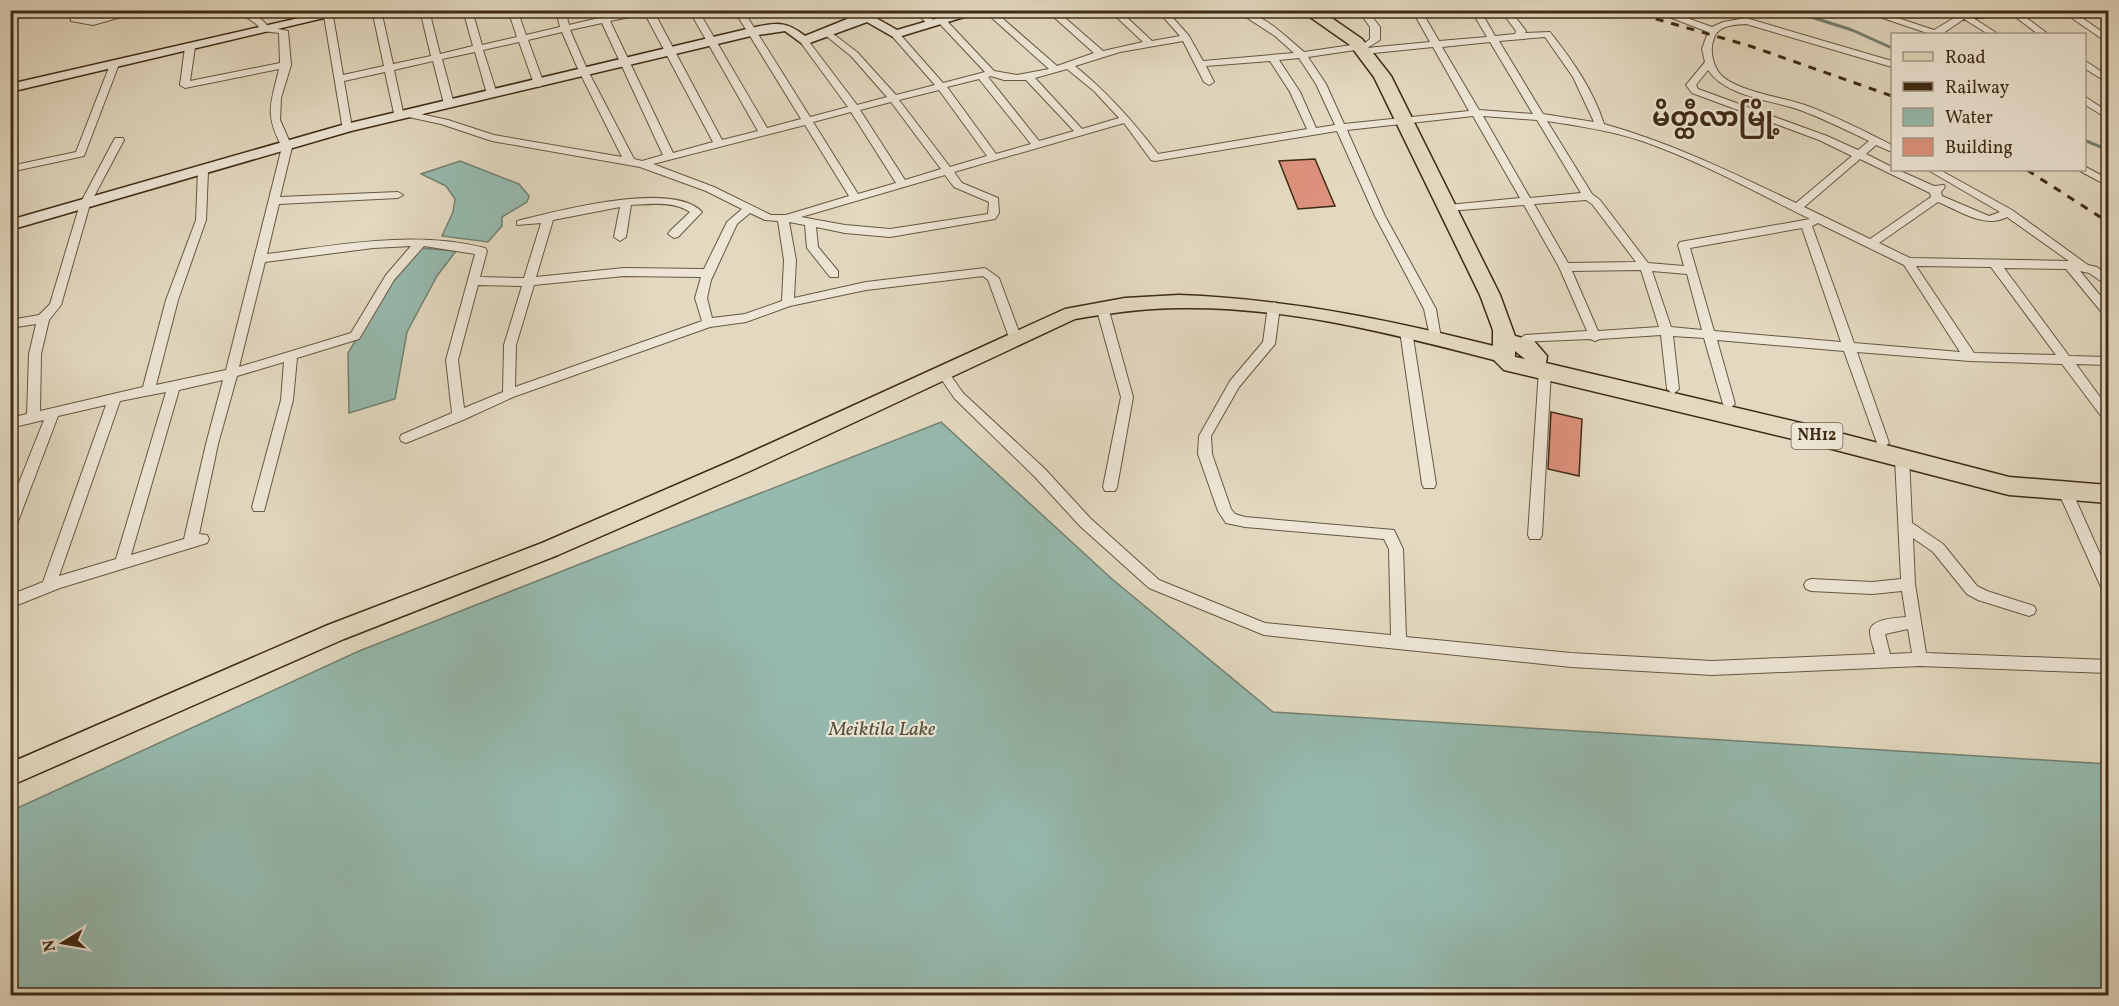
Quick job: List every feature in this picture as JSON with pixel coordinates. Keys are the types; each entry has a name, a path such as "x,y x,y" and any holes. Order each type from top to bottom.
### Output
{"highway":[{"path":"1308,10 1366,48"},
{"path":"1315,10 1347,27 1387,69 1408,120 1524,354"},
{"name":"NH12","path":"1524,354 2010,475 2064,484 2109,486"},
{"name":"NH12","path":"1524,354 2009,486 2109,494"}],"main road":[{"path":"10,775 336,632 550,549 1071,314 1128,302 1274,306 1362,320 1435,338 1524,354"}],"street":[{"path":"73,10 74,19 93,22 141,10"},
{"path":"10,602 49,586 196,540 230,374 261,260 287,147 276,124 275,109 286,64 287,43 283,31 266,29 258,21 239,10"},
{"path":"10,88 327,13 352,10"},
{"path":"376,10 388,69 403,115"},
{"path":"424,10 449,104"},
{"path":"467,10 492,94"},
{"path":"512,10 539,84"},
{"path":"560,10 564,29 583,72 630,163"},
{"path":"600,10 669,156"},
{"path":"693,10 763,131"},
{"path":"738,10 855,197"},
{"path":"918,10 937,22 986,74 1037,145"},
{"path":"987,10 1055,69"},
{"path":"1050,10 1101,54"},
{"path":"1113,10 1150,44"},
{"path":"1161,10 1186,38 1209,82"},
{"path":"1239,10 1278,34 1302,55 1321,84 1338,128 1380,216 1430,309 1435,338"},
{"path":"1362,10 1375,27 1375,40 1366,48"},
{"path":"1416,10 1524,201 1565,267 1595,337"},
{"path":"1474,10 1494,39 1588,196 1596,202 1645,266 1666,331 1672,389"},
{"path":"1655,10 1714,31"},
{"path":"1863,10 1933,33"},
{"path":"1951,10 1964,15 1991,33"},
{"path":"2064,10 2109,40"},
{"path":"340,79 648,11 718,143"},
{"path":"895,34 980,11"},
{"path":"1937,33 1964,15 2011,11 2042,33"},
{"path":"1506,12 1521,31 1519,36"},
{"path":"327,13 347,128"},
{"path":"804,41 856,20 869,18 895,34 942,87 993,157"},
{"path":"1891,62 1753,22 1730,22 1711,35 1708,64 1691,85 1695,91 1793,126 1859,155 1988,219 1995,219 2008,212"},
{"path":"10,225 347,128 775,27 788,28 804,41 854,107 902,184"},
{"path":"2092,29 2109,28"},
{"path":"403,115 492,138 642,164 710,189 769,218 784,218 890,233 993,215 994,200 958,185 894,98 854,54 828,33"},
{"path":"1200,64 1547,34 1582,85 1595,109 1600,126"},
{"path":"642,164 986,74 1000,78 1028,76 1101,54 1186,38"},
{"path":"190,47 185,85 286,64"},
{"path":"1272,57 1295,92 1313,131"},
{"path":"10,169 80,154 114,64"},
{"path":"1708,64 1721,80"},
{"path":"1068,65 1097,89 1126,119 1155,158 1313,131 1408,120 1476,113 1541,117 1600,126 1646,139 1698,160 1908,262 2069,265 2093,270 2109,282"},
{"path":"2090,72 2109,69"},
{"path":"2090,72 2109,80"},
{"path":"1698,75 1721,80 1804,108 1891,148"},
{"path":"1028,76 1080,132"},
{"path":"2086,100 2109,116"},
{"path":"784,218 1126,119"},
{"path":"33,417 35,354 43,319 55,305 85,204 119,140"},
{"path":"1797,208 1876,140"},
{"path":"2086,170 2109,183"},
{"path":"148,390 172,300 201,220 203,171"},
{"path":"1935,171 2008,212 2084,267"},
{"path":"1870,244 1936,194 1952,179"},
{"path":"273,201 398,195"},
{"path":"1453,208 1588,196"},
{"path":"521,223 601,205 674,202 695,209 697,212 694,217 674,234"},
{"path":"620,237 626,203"},
{"path":"709,323 700,308 701,287 732,222 749,209"},
{"path":"508,394 510,345 548,218"},
{"path":"784,218 790,260 789,303"},
{"path":"1729,404 1684,245 1806,224 1819,219"},
{"path":"810,222 809,239 813,248 834,274"},
{"path":"1806,224 1883,443"},
{"path":"261,260 373,244 421,242 473,247 481,251 452,360 459,417"},
{"path":"10,423 148,390 174,387 230,374 355,336 390,278 421,242"},
{"path":"1908,262 1970,357"},
{"path":"1995,264 2109,417"},
{"path":"2069,265 2109,312"},
{"path":"1565,267 1645,266 1692,271"},
{"path":"472,281 529,282 624,272 708,273"},
{"path":"406,438 508,394 709,323 746,318 789,303 866,286 985,273 993,278 1016,340"},
{"path":"1274,306 1269,344 1234,384 1205,436 1205,454 1225,511 1231,519 1245,522 1389,534 1396,549 1399,643"},
{"path":"1102,307 1127,397 1110,487"},
{"path":"10,324 43,319"},
{"path":"1406,331 1429,484"},
{"path":"1535,535 1524,354 1595,337 1666,331 1970,357 2109,362"},
{"path":"259,507 287,400 291,356"},
{"path":"943,373 959,396 1040,473 1085,522 1154,584 1264,629 1571,660 1712,668 1920,659 2109,667"},
{"path":"121,565 174,387"},
{"path":"49,586 115,398"},
{"path":"10,524 53,413"},
{"path":"1902,458 1908,584 1920,659"},
{"path":"2064,489 2106,572 2109,587"},
{"path":"1905,525 1938,548 1972,590 1983,596 2029,610"},
{"path":"1811,585 1872,588 1908,584"},
{"path":"1884,661 1877,631 1885,626 1914,622"}],"water":[{"path":"460,161 519,184 529,196 527,202 502,217 502,226 488,242 442,236 453,212 455,199 446,186 421,174"},
{"path":"421,248 456,251 437,276 407,332 395,399 349,413 348,353 395,276"},
{"name":"Meiktila Lake","path":"941,422 1112,579 1273,712 2108,764 2108,995 11,995 11,811 359,651"}],"building":[{"path":"1315,159 1335,206 1298,209 1279,161"},
{"path":"1551,412 1582,419 1579,476 1548,469"}],"waterway":[{"path":"1789,10 1852,30 1891,48"},
{"path":"2086,141 2108,150"}],"railway":[{"path":"1625,10 1750,46 1891,96"},
{"path":"2029,171 2108,222"}],"district":[{"name":"မိတ္ထီလာမြို့","path":"1716,119"}]}
